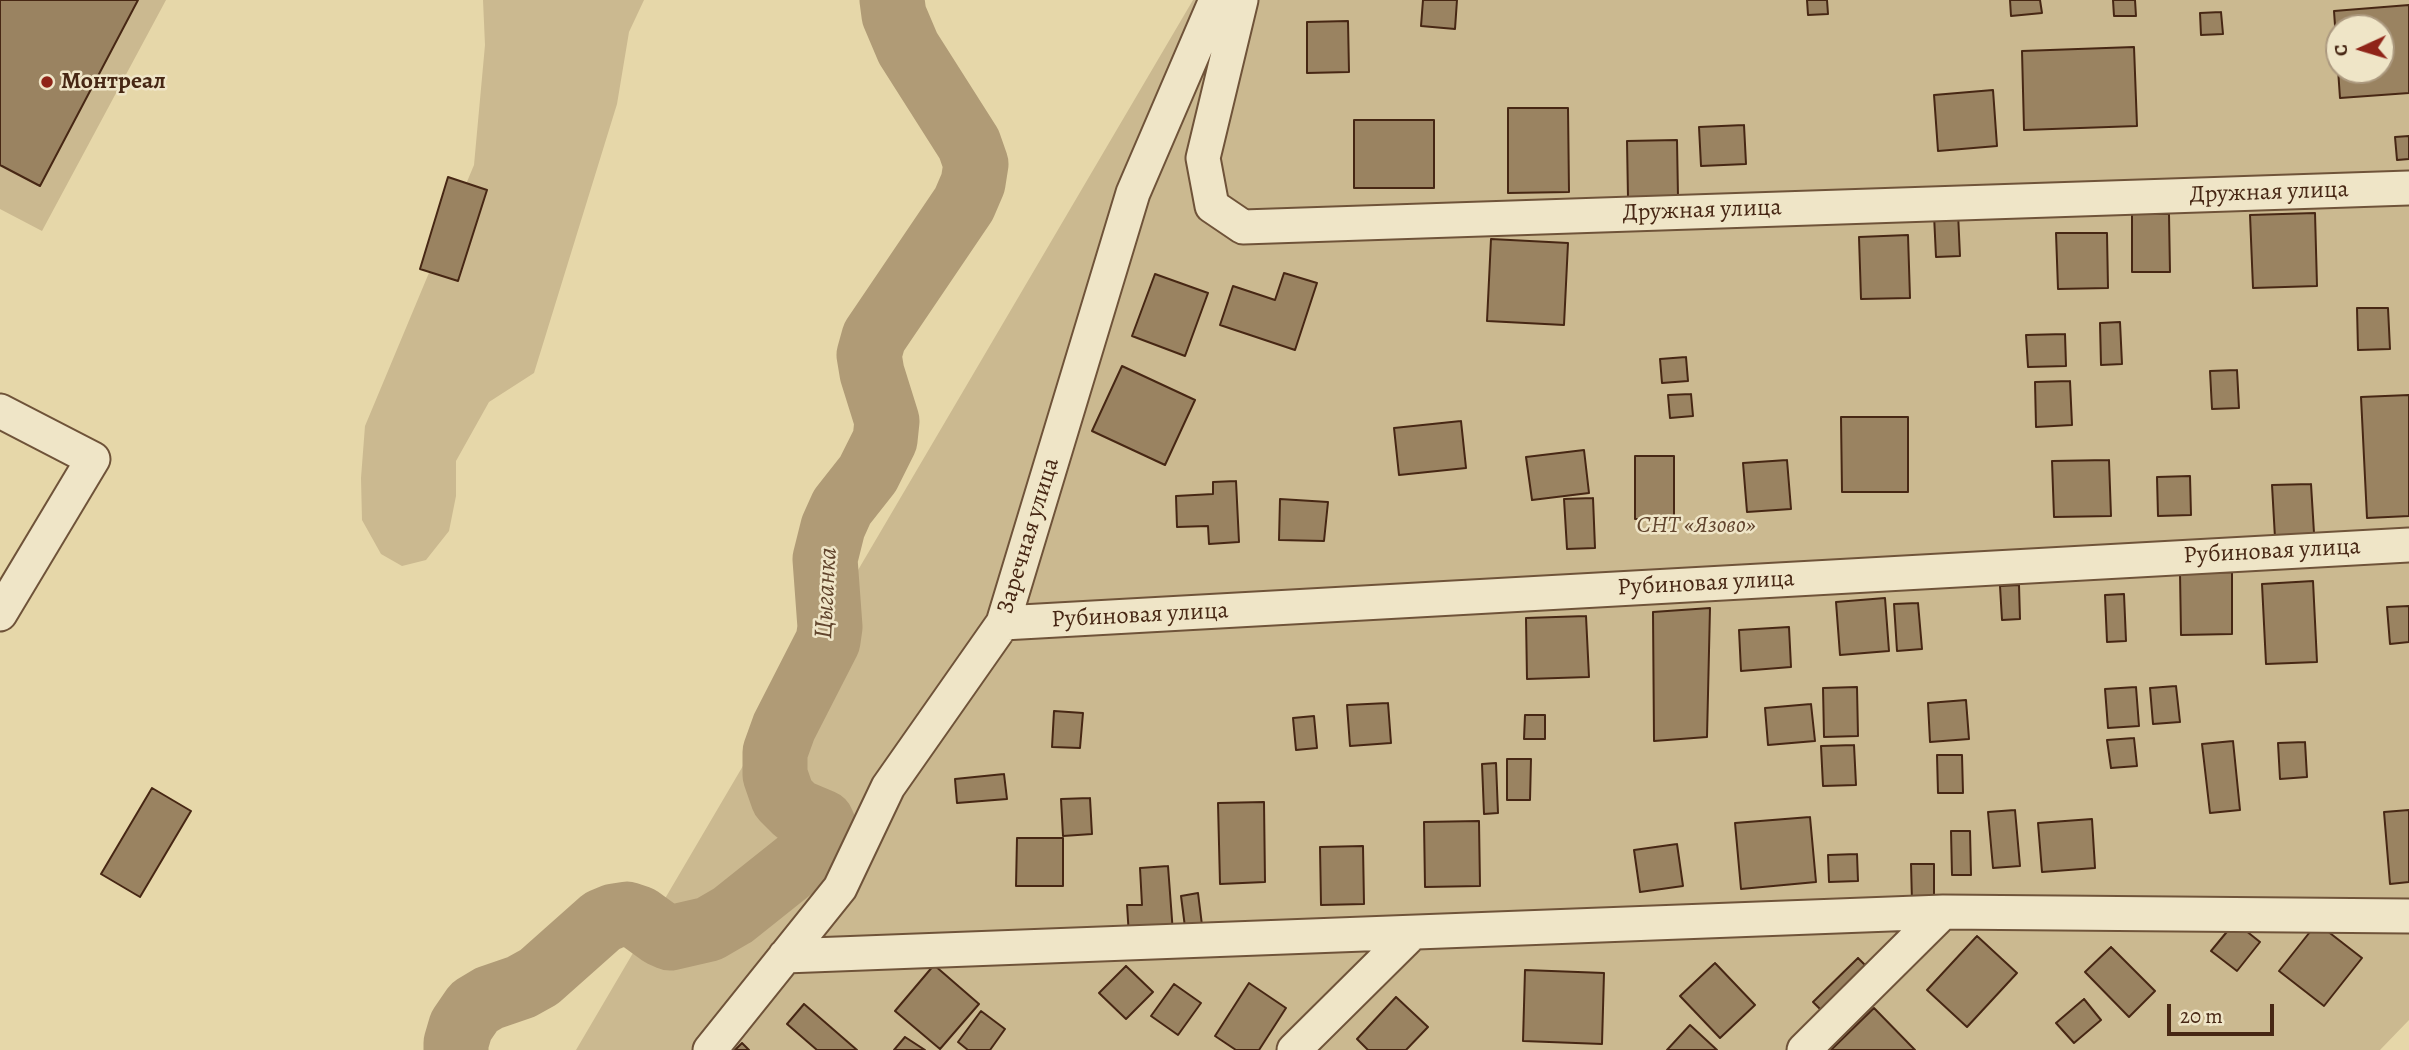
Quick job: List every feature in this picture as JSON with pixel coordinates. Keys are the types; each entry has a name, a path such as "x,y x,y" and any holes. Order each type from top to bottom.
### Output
{"street":[{"name":"Заречная улица","path":"710,1050 840,888 888,787 1003,623 1132,193 1216,0"},
{"name":"Дружная улица","path":"1241,0 1203,158 1212,206 1243,227 2409,188"},
{"path":"0,411 93,458 0,614"},
{"name":"Рубиновая улица","path":"1003,623 2409,545"},
{"path":"785,956 1943,912 2409,916"},
{"path":"1804,1050 1943,912"},
{"path":"1294,1050 1412,933"}],"green space":[{"name":"Монтреал","path":"0,0 166,0 42,231 0,209"},
{"path":"483,0 644,0 629,32 617,104 534,373 489,402 456,461 456,496 449,531 426,560 402,566 381,554 362,520 361,478 365,426 474,165 485,45"},
{"name":"СНТ «Язово»","path":"1193,0 2409,0 2409,1020 2380,1050 576,1050"}],"building":[{"name":"Монтреал","path":"0,0 138,0 40,186 0,165"},
{"path":"1423,0 1457,0 1455,29 1421,26"},
{"path":"1807,0 1827,0 1828,14 1808,15"},
{"path":"2010,0 2040,0 2042,13 2011,16"},
{"path":"2113,0 2135,0 2136,16 2114,16"},
{"path":"2409,5 2409,93 2340,98 2339,84 2395,84 2395,14 2334,14 2334,11"},
{"path":"2221,12 2223,34 2201,35 2200,13"},
{"path":"1348,21 1349,72 1307,73 1307,22"},
{"path":"2134,47 2137,126 2024,130 2022,51"},
{"path":"1993,90 1997,146 1938,151 1934,95"},
{"path":"1508,108 1568,108 1569,192 1508,193"},
{"path":"1354,120 1434,120 1434,188 1354,188"},
{"path":"1744,125 1746,164 1701,166 1699,127"},
{"path":"2409,136 2409,159 2397,160 2395,137"},
{"path":"1677,140 1678,197 1628,198 1627,141"},
{"path":"448,177 487,190 458,281 420,269"},
{"path":"1958,213 1960,256 1936,257 1934,215"},
{"path":"2315,213 2317,286 2253,288 2250,215"},
{"path":"2132,214 2169,214 2170,272 2132,272"},
{"path":"2056,233 2107,233 2108,288 2058,289"},
{"path":"1908,235 1910,298 1861,299 1859,237"},
{"path":"1491,239 1568,243 1564,325 1487,321"},
{"path":"1284,273 1317,283 1295,350 1220,325 1233,286 1275,300"},
{"path":"1155,274 1208,293 1185,356 1132,336"},
{"path":"2357,308 2388,308 2390,349 2358,350"},
{"path":"2120,322 2122,364 2101,365 2100,323"},
{"path":"2065,334 2066,366 2028,367 2026,335"},
{"path":"1686,357 1688,381 1662,383 1660,359"},
{"path":"1122,366 1195,400 1165,465 1092,431"},
{"path":"2237,370 2239,408 2212,409 2210,371"},
{"path":"2070,381 2072,425 2036,427 2035,382"},
{"path":"1691,394 1693,416 1670,418 1668,395"},
{"path":"2409,395 2409,516 2367,518 2361,397"},
{"path":"1841,417 1908,417 1908,492 1842,492"},
{"path":"1461,421 1466,468 1399,475 1394,428"},
{"path":"1584,450 1589,493 1532,500 1526,457"},
{"path":"1635,456 1674,456 1674,519 1635,519"},
{"path":"1787,460 1791,509 1747,512 1743,463"},
{"path":"2109,460 2111,516 2054,517 2052,461"},
{"path":"2190,476 2191,515 2158,516 2157,477"},
{"path":"1236,481 1239,542 1209,544 1208,526 1177,527 1176,496 1213,494 1213,482"},
{"path":"2311,484 2314,533 2275,538 2272,485"},
{"path":"1593,498 1595,548 1567,549 1564,499"},
{"path":"1280,499 1328,502 1324,541 1279,540"},
{"path":"2232,572 2232,634 2181,635 2180,573"},
{"path":"2313,581 2317,662 2266,664 2262,584"},
{"path":"2019,585 2020,619 2002,620 2000,586"},
{"path":"2124,594 2126,641 2107,642 2105,595"},
{"path":"1885,598 1889,651 1840,655 1836,602"},
{"path":"1918,603 1922,649 1897,651 1894,604"},
{"path":"2409,606 2409,642 2390,644 2387,607"},
{"path":"1710,608 1707,737 1654,741 1653,612"},
{"path":"1586,616 1589,677 1527,679 1526,618"},
{"path":"1789,627 1791,667 1741,671 1739,630"},
{"path":"2176,686 2180,722 2153,724 2150,688"},
{"path":"1857,687 1858,736 1824,737 1823,688"},
{"path":"2136,687 2139,726 2108,728 2105,689"},
{"path":"1966,700 1969,739 1930,742 1928,703"},
{"path":"1388,703 1391,743 1350,746 1347,705"},
{"path":"1811,704 1815,741 1768,745 1765,708"},
{"path":"1054,711 1083,713 1080,748 1052,747"},
{"path":"1525,715 1545,715 1545,739 1524,739"},
{"path":"1314,716 1317,748 1296,750 1293,718"},
{"path":"2134,738 2137,766 2111,768 2107,740"},
{"path":"2233,741 2240,810 2210,813 2202,744"},
{"path":"2305,742 2307,777 2280,779 2278,743"},
{"path":"1854,745 1856,785 1823,786 1821,746"},
{"path":"1937,755 1962,755 1963,793 1938,793"},
{"path":"1507,759 1531,759 1530,800 1507,800"},
{"path":"1496,763 1498,813 1484,814 1482,764"},
{"path":"1004,774 1007,799 957,803 955,779"},
{"path":"152,788 191,811 140,897 101,874"},
{"path":"1090,798 1092,834 1063,836 1061,799"},
{"path":"1264,802 1265,882 1220,884 1218,803"},
{"path":"2015,810 2020,866 1993,868 1988,812"},
{"path":"2409,810 2409,882 2390,884 2384,812"},
{"path":"1810,817 1816,882 1741,889 1735,823"},
{"path":"2092,819 2095,868 2042,872 2038,823"},
{"path":"1479,821 1480,886 1425,887 1424,822"},
{"path":"1951,831 1970,831 1971,875 1952,875"},
{"path":"1017,838 1063,838 1063,886 1016,886"},
{"path":"1677,844 1683,886 1640,892 1634,850"},
{"path":"1363,846 1364,904 1321,905 1320,847"},
{"path":"1857,854 1858,881 1829,882 1828,855"},
{"path":"1911,864 1934,864 1934,902 1912,902"},
{"path":"1168,866 1173,933 1129,936 1127,905 1142,905 1140,868"},
{"path":"1198,893 1202,925 1185,927 1181,896"},
{"path":"2235,922 2260,942 2237,971 2211,951"},
{"path":"2317,923 2362,958 2324,1006 2279,971"},
{"path":"1977,936 2017,973 1967,1027 1927,990"},
{"path":"2111,947 2155,991 2129,1017 2085,972"},
{"path":"1858,958 1871,971 1826,1015 1813,1002"},
{"path":"1715,963 1755,1005 1720,1038 1680,996"},
{"path":"934,965 979,1004 940,1049 895,1011"},
{"path":"1126,966 1153,992 1126,1019 1099,993"},
{"path":"1525,970 1604,973 1602,1044 1523,1041"},
{"path":"1249,983 1286,1008 1259,1050 1236,1050 1215,1036"},
{"path":"1174,984 1201,1003 1178,1035 1151,1016"},
{"path":"1396,997 1428,1027 1406,1050 1368,1050 1357,1039"},
{"path":"2084,999 2101,1020 2074,1043 2056,1023"},
{"path":"804,1004 857,1050 817,1050 787,1024"},
{"path":"1874,1008 1915,1050 1831,1050"},
{"path":"981,1011 1005,1029 990,1050 968,1050 958,1042"},
{"path":"1690,1025 1717,1050 1667,1050"},
{"path":"905,1037 925,1050 894,1050"},
{"path":"742,1043 749,1050 735,1050"}],"waterway":[{"name":"Цыганка","path":"456,1050 461,1026 474,1007 539,977 602,921 627,914 639,918 670,938 709,929 733,915 817,848 824,839 825,829 822,822 796,811 783,798 775,775 775,752 784,727 828,641 830,627 825,559 833,527 842,507 868,474 885,440 887,421 869,355 874,337 964,204 973,183 976,164 969,144 908,48 894,15 892,0"}],"place":[{"name":"Монтреал","path":"47,82"}]}
